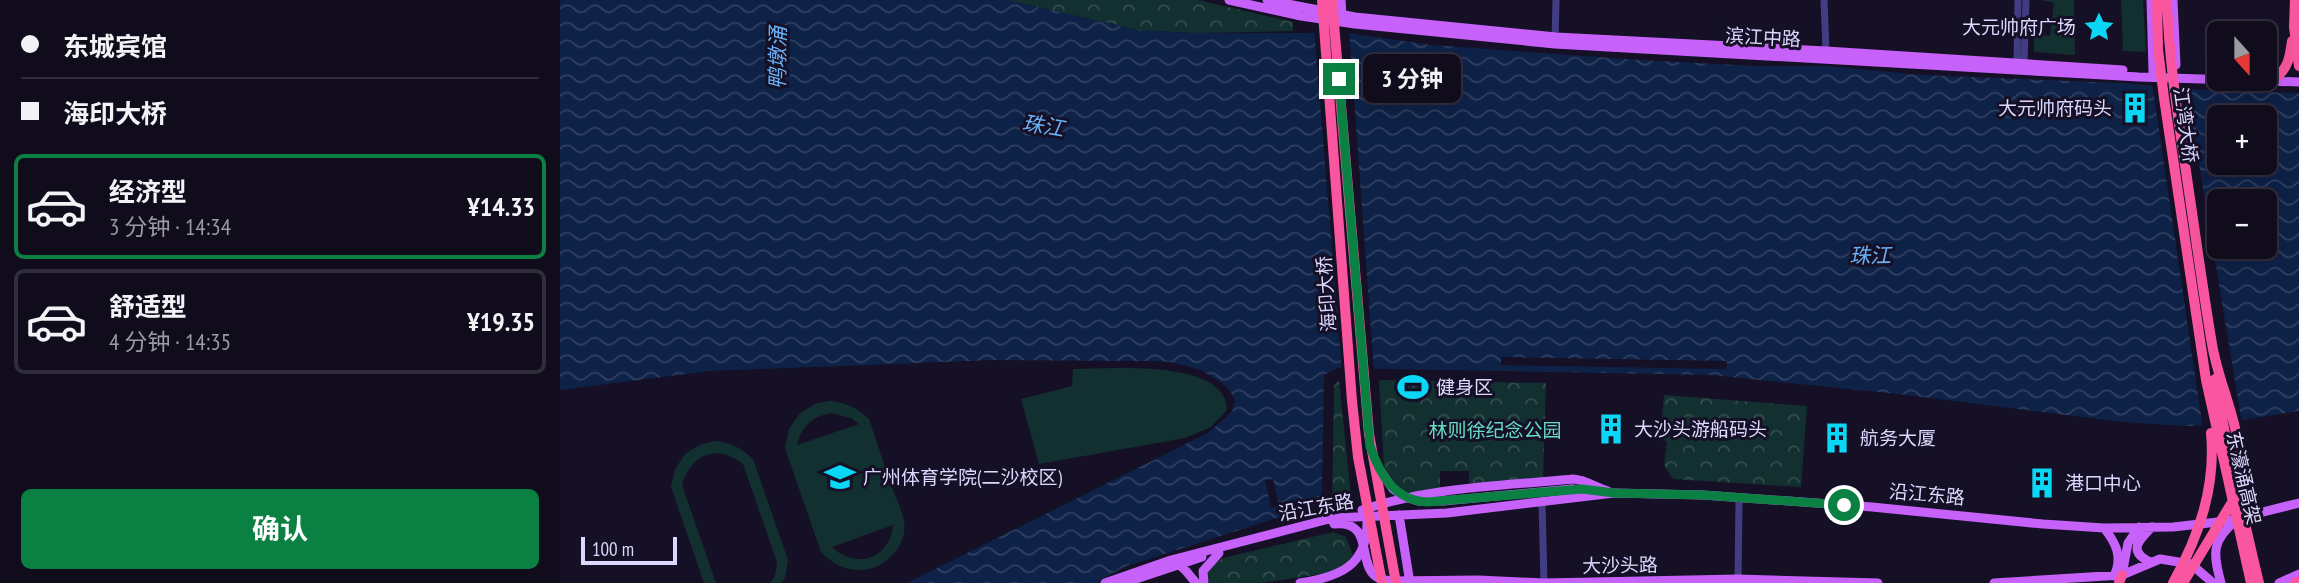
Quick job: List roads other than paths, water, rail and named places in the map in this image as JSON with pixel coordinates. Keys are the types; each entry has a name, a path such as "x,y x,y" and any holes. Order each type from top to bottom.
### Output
{"highway":[{"name":"海印大桥","path":"1322,0 1349,370 1358,457 1382,583"},
{"name":"海印大桥","path":"1332,0 1370,446 1396,583"},
{"name":"江湾大桥","path":"2157,0 2158,49 2164,98 2210,379"},
{"name":"江湾大桥","path":"2169,0 2174,92 2210,335"},
{"path":"2278,76 2289,61 2295,0"},
{"path":"2294,27 2299,66"},
{"path":"2173,583 2198,532 2210,483 2210,335"},
{"path":"2183,583 2234,499 2241,475 2240,453 2210,335"},
{"path":"2210,379 2259,583"},
{"name":"东濠涌高架","path":"2210,379 2250,583"}],"main road":[{"name":"滨江中路","path":"1229,0 1328,20 1555,41 2207,74"},
{"name":"滨江中路","path":"1267,0 1342,15 1555,41 1826,51 2165,78 2299,82"},
{"path":"1316,0 1317,11 1328,20 1342,15 1341,0"},
{"path":"2151,0 2153,72 2165,78 2177,73 2169,0"},
{"path":"2278,76 2299,76"},
{"path":"1370,446 1379,471 1387,482 1401,495 1418,501 1572,489 1614,493"},
{"path":"1333,518 1389,500 1573,479 1583,480 1599,489 1614,493"},
{"name":"沿江东路","path":"1175,562 1333,518 1447,513 1614,493 1885,508 2104,528 2152,527 2238,519 2299,503"},
{"path":"1300,583 1333,576 1353,562 1366,537 1366,500"},
{"path":"1372,583 1367,549 1373,529 1380,522 1399,515 1410,582"},
{"path":"2221,583 2215,555 2216,546 2225,529 2238,519"},
{"name":"沿江东路","path":"1175,562 1328,524 1347,524 1353,527 1363,542 1369,568"},
{"path":"2118,578 2128,543 2139,527"},
{"path":"2150,562 2141,556 2137,546 2152,527"},
{"path":"2104,528 2113,539 2118,552 2118,578"},
{"path":"1204,583 1203,571 1219,553"},
{"path":"1994,583 2118,578 2160,559 2182,561 2200,569 2213,583"},
{"path":"1105,583 1130,578 1175,562 1196,583"},
{"name":"大沙头路","path":"1369,568 1373,575 1380,579 1410,582 1478,580 1544,583 1878,583"},
{"path":"2288,582 2299,574"}],"street":[{"path":"1555,41 1556,0"},
{"path":"1824,0 1826,51"},
{"path":"2018,0 2020,65"},
{"path":"2020,65 2026,0"},
{"path":"1738,582 1739,498"},
{"path":"1542,502 1544,583"}],"water":[{"path":"560,0 1006,0 1139,30 1197,33 1347,33 1432,45 1640,60 1756,66 1826,66 1922,75 2120,83 2207,91 2299,93 2299,411 2188,426 2123,422 1907,395 1712,375 1337,368 1324,375 1322,493 1317,505 1124,567 1096,583 907,583 1208,433 1232,412 1235,400 1222,383 1201,370 1170,362 993,360 709,371 560,390"}],"place":[{"name":"大元帅府广场","path":"2099,27"},
{"name":"大元帅府码头","path":"2135,108"},
{"name":"健身区","path":"1413,387"},
{"name":"大沙头游船码头","path":"1611,429"},
{"name":"航务大厦","path":"1837,438"},
{"name":"广州体育学院(二沙校区)","path":"840,477"},
{"name":"港口中心","path":"2042,483"}],"water label":[{"name":"鸭墩涌","path":"778,58"},
{"name":"珠江","path":"1043,126"},
{"name":"珠江","path":"1870,256"}],"park label":[{"name":"林则徐纪念公园","path":"1495,430"}]}
